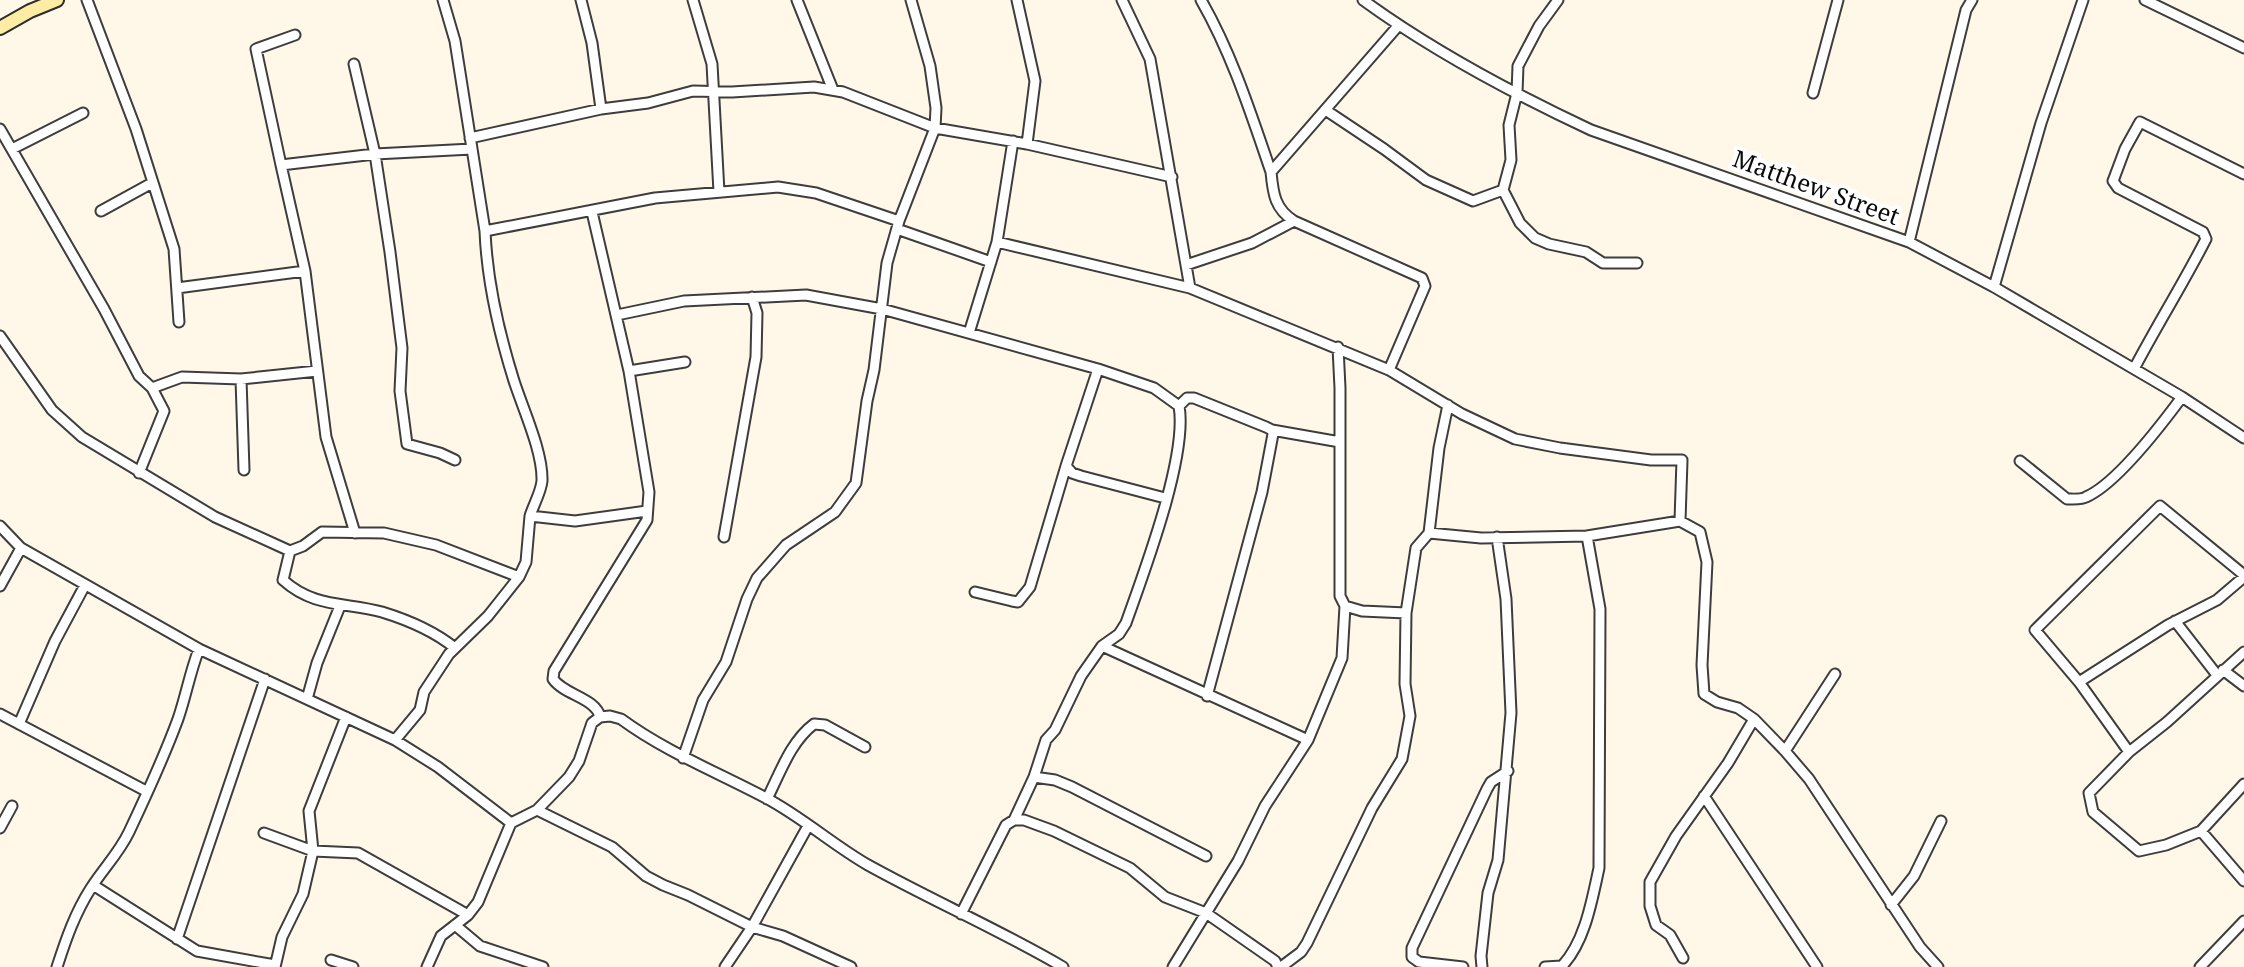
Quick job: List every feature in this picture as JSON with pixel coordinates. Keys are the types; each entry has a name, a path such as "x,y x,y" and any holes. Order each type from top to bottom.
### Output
{"main road":[{"path":"0,28 57,0"}],"street":[{"path":"87,0 136,129 174,249 179,322"},
{"path":"395,740 418,714 424,692 434,673 488,616 519,577 526,562 530,516 542,482 531,429 502,337 486,256 485,231 455,41 443,0"},
{"path":"581,0 592,43 601,109"},
{"path":"693,0 712,64 719,192"},
{"path":"797,0 833,90"},
{"path":"683,758 703,700 726,662 757,578 786,545 835,512 856,483 887,263 935,128 936,108 930,66 911,0"},
{"path":"1017,0 1035,81 1027,144"},
{"path":"1122,0 1150,59 1190,288"},
{"path":"1201,0 1239,79 1282,213 1422,278 1425,286 1389,370"},
{"name":"Matthew Street","path":"1363,0 1398,26 1517,93 1591,130 1909,242 1994,287 2182,397 2244,438"},
{"path":"1558,0 1539,26 1518,66 1517,93 1509,125 1511,160 1503,190 1520,223 1535,238 1586,252 1603,263 1637,263"},
{"path":"1813,93 1838,0"},
{"path":"1909,242 1966,10 1972,0"},
{"path":"1994,287 2041,123 2083,0"},
{"path":"2145,0 2244,48"},
{"path":"1271,172 1398,26"},
{"path":"295,35 256,49 305,271 326,437 355,533"},
{"path":"354,64 375,154 402,348 400,391 407,444 455,460"},
{"path":"470,138 601,109 648,103 693,91 806,87 833,90 935,128 1013,141 1172,177"},
{"path":"1327,111 1426,180 1473,201 1503,190"},
{"path":"12,149 83,113"},
{"path":"2134,369 2160,320 2174,302 2206,239 2203,232 2118,188 2113,181 2125,149 2140,122 2244,174"},
{"path":"0,129 139,376 152,388 164,411 139,473"},
{"path":"969,333 997,242 1013,141"},
{"path":"281,165 375,154 472,149"},
{"path":"101,211 152,183"},
{"path":"485,231 655,198 778,187 816,193 991,262"},
{"path":"592,212 629,371 649,492 647,520 554,671 555,683 593,705 599,710 600,717"},
{"path":"1186,265 1252,243 1294,221"},
{"path":"997,242 1190,288 1389,370 1515,439 1651,460 1682,460 1680,521"},
{"path":"177,288 305,271"},
{"path":"617,315 684,301 806,295 882,309 1098,369 1154,388 1179,406"},
{"path":"724,537 756,357 757,313 752,297"},
{"path":"1,342 52,410 82,437 215,517 290,551 322,532 384,533 436,545 519,577"},
{"path":"1173,967 1238,861 1265,806 1308,740 1342,658 1345,606 1340,596 1338,347"},
{"path":"629,371 685,362"},
{"path":"975,592 1018,602 1030,587 1098,369"},
{"path":"152,388 182,377 241,379 317,371"},
{"path":"241,379 244,470"},
{"path":"2020,461 2067,499 2085,498 2118,473 2182,397"},
{"path":"1014,820 1034,777 1046,740 1055,730 1081,676 1102,646 1119,634 1126,623 1165,498 1180,429 1179,406 1187,398 1194,398 1272,430 1340,442"},
{"path":"961,914 1006,825 1014,820 1024,820 1130,868 1165,897 1206,913 1275,961 1279,967 1301,952 1372,808 1402,759 1410,716 1404,672 1406,613 1416,548 1429,533 1439,448 1448,405"},
{"path":"1207,696 1262,492 1272,430"},
{"path":"1066,466 1072,473 1081,476 1165,498"},
{"path":"2079,682 2175,621 2217,600 2244,576 2160,506 2035,630 2079,682 2129,752"},
{"path":"530,516 575,521 647,511"},
{"path":"1429,533 1481,538 1587,536 1680,521 1700,532 1707,562 1702,665 1704,694 1717,702 1738,708 1754,719 1785,751 1809,779 1891,905 1938,967"},
{"path":"0,526 21,548 199,649 395,740 474,793 511,823"},
{"path":"1545,967 1562,966 1572,956 1592,901 1599,868 1600,609 1587,536"},
{"path":"1482,967 1488,893 1498,860 1511,713 1506,599 1497,537"},
{"path":"0,586 21,548"},
{"path":"290,551 283,580 297,592 340,606 381,612 438,634 455,648"},
{"path":"19,724 55,641 85,585"},
{"path":"307,699 317,663 340,606"},
{"path":"1345,606 1362,611 1406,613"},
{"path":"2175,621 2220,672 2244,686"},
{"path":"1102,646 1308,740"},
{"path":"57,967 69,928 93,885 128,835 178,718 199,649"},
{"path":"2244,652 2129,752 2089,793 2093,812 2139,851 2166,845 2201,831 2244,784"},
{"path":"1785,751 1835,674"},
{"path":"177,939 265,679"},
{"path":"0,714 146,791"},
{"path":"427,967 441,936 468,915 488,882 511,823 537,810 569,777 579,761 592,723 600,717 610,716 621,719 683,758 767,799 857,858 961,914 1004,933 1063,967"},
{"path":"93,885 197,951 275,966 282,937 303,894 313,851 309,811 346,717"},
{"path":"1683,958 1670,935 1656,925 1650,906 1650,882 1676,836 1728,763 1754,719"},
{"path":"767,799 790,753 805,731 814,724 825,725 865,747"},
{"path":"1403,967 1412,957 1416,938 1487,789 1491,782 1508,771"},
{"path":"1034,777 1055,780 1072,787 1206,856"},
{"path":"1704,796 1817,967"},
{"path":"0,828 12,806"},
{"path":"537,810 612,847 646,876 752,927 783,936 851,967"},
{"path":"1891,905 1914,876 1941,821"},
{"path":"725,967 752,927 808,826"},
{"path":"2201,831 2244,881"},
{"path":"264,833 313,851 358,853 468,915"},
{"path":"2200,967 2244,921"},
{"path":"455,925 480,946 543,967"},
{"path":"1412,957 1419,962 1463,967"},
{"path":"331,960 353,967"}]}
